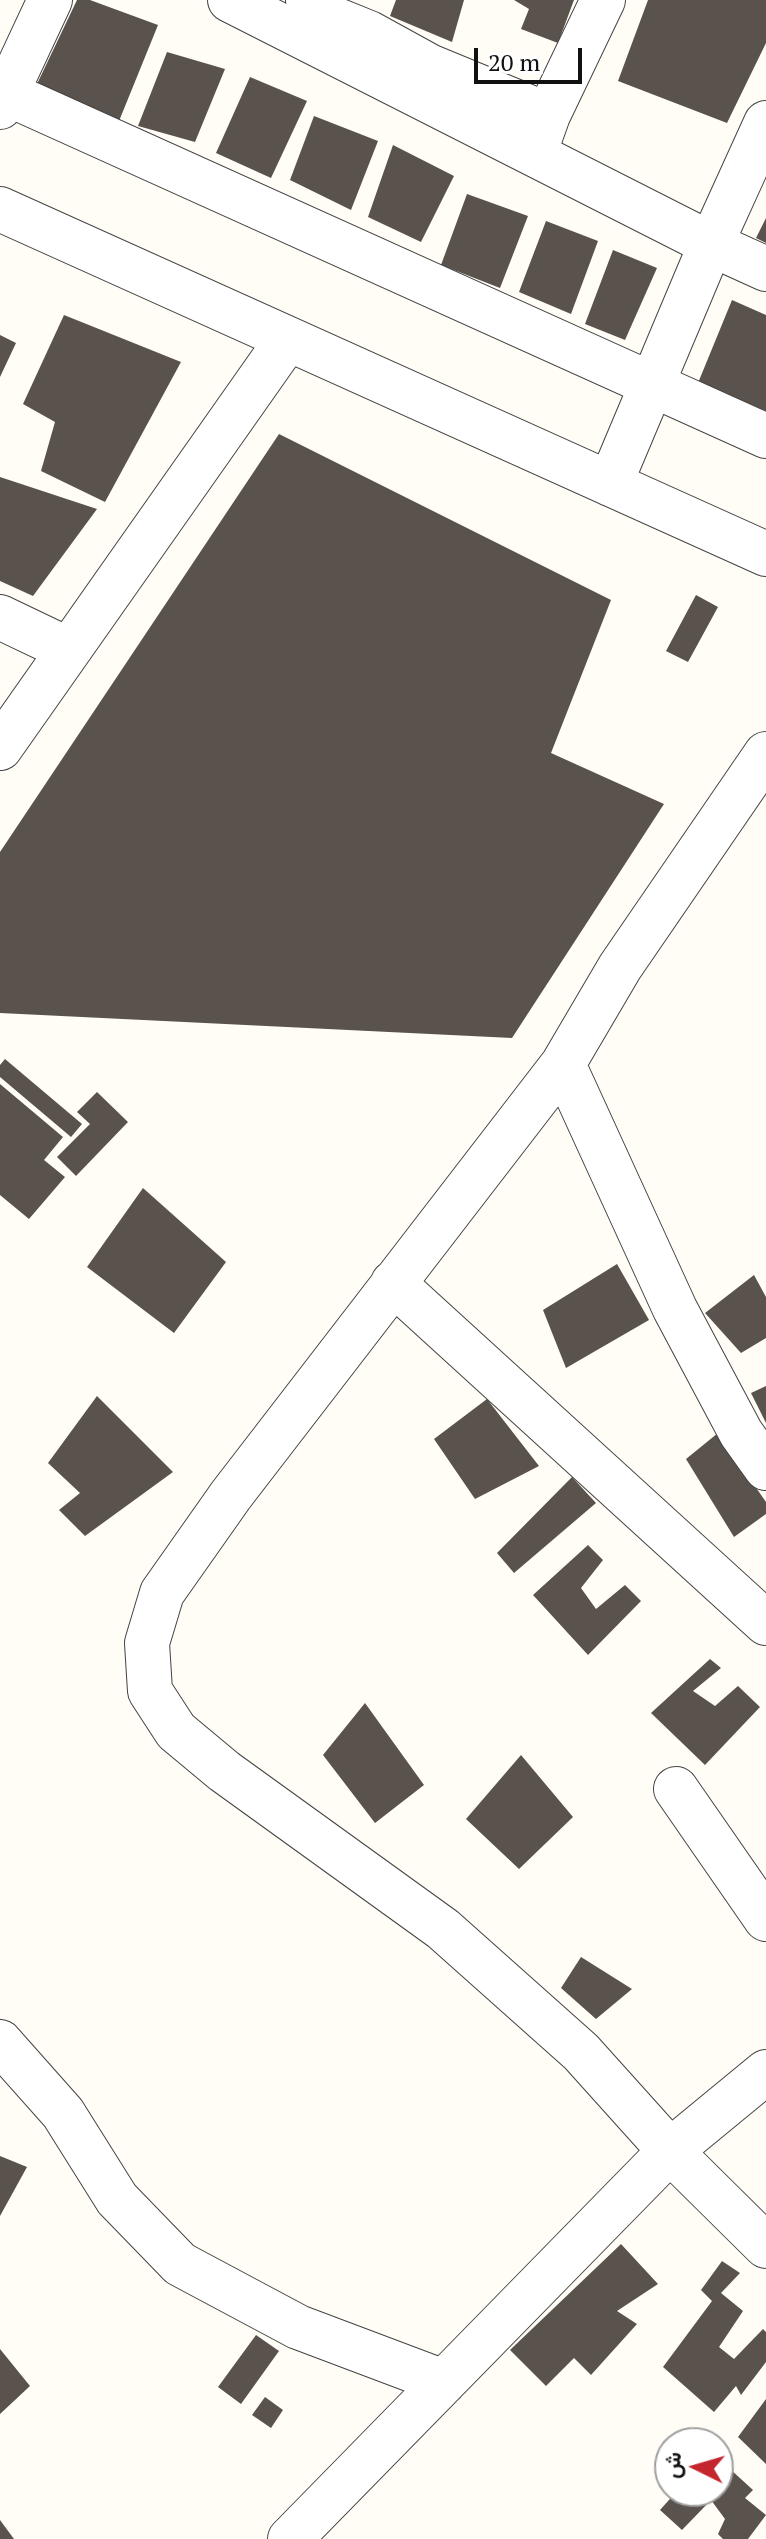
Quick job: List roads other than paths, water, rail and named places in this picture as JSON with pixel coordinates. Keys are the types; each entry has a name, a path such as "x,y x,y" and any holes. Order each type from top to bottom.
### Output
{"street":[{"path":"50,0 3,100 766,436"},
{"path":"230,0 315,12 541,134 711,244 766,269"},
{"path":"541,134 603,0"},
{"path":"610,484 711,244 766,123"},
{"path":"0,209 766,554"},
{"path":"0,748 287,340"},
{"path":"0,617 69,650"},
{"path":"766,754 620,967 563,1064 231,1495 162,1593 147,1643 150,1691 176,1731 224,1771 443,1929 581,2052 670,2151 766,2246"},
{"path":"563,1064 675,1309 741,1433 766,1468"},
{"path":"393,1283 766,1623"},
{"path":"676,1789 766,1919"},
{"path":"0,2042 63,2113 117,2199 180,2264 298,2327 444,2382"},
{"path":"290,2539 670,2151 766,2072"}]}
